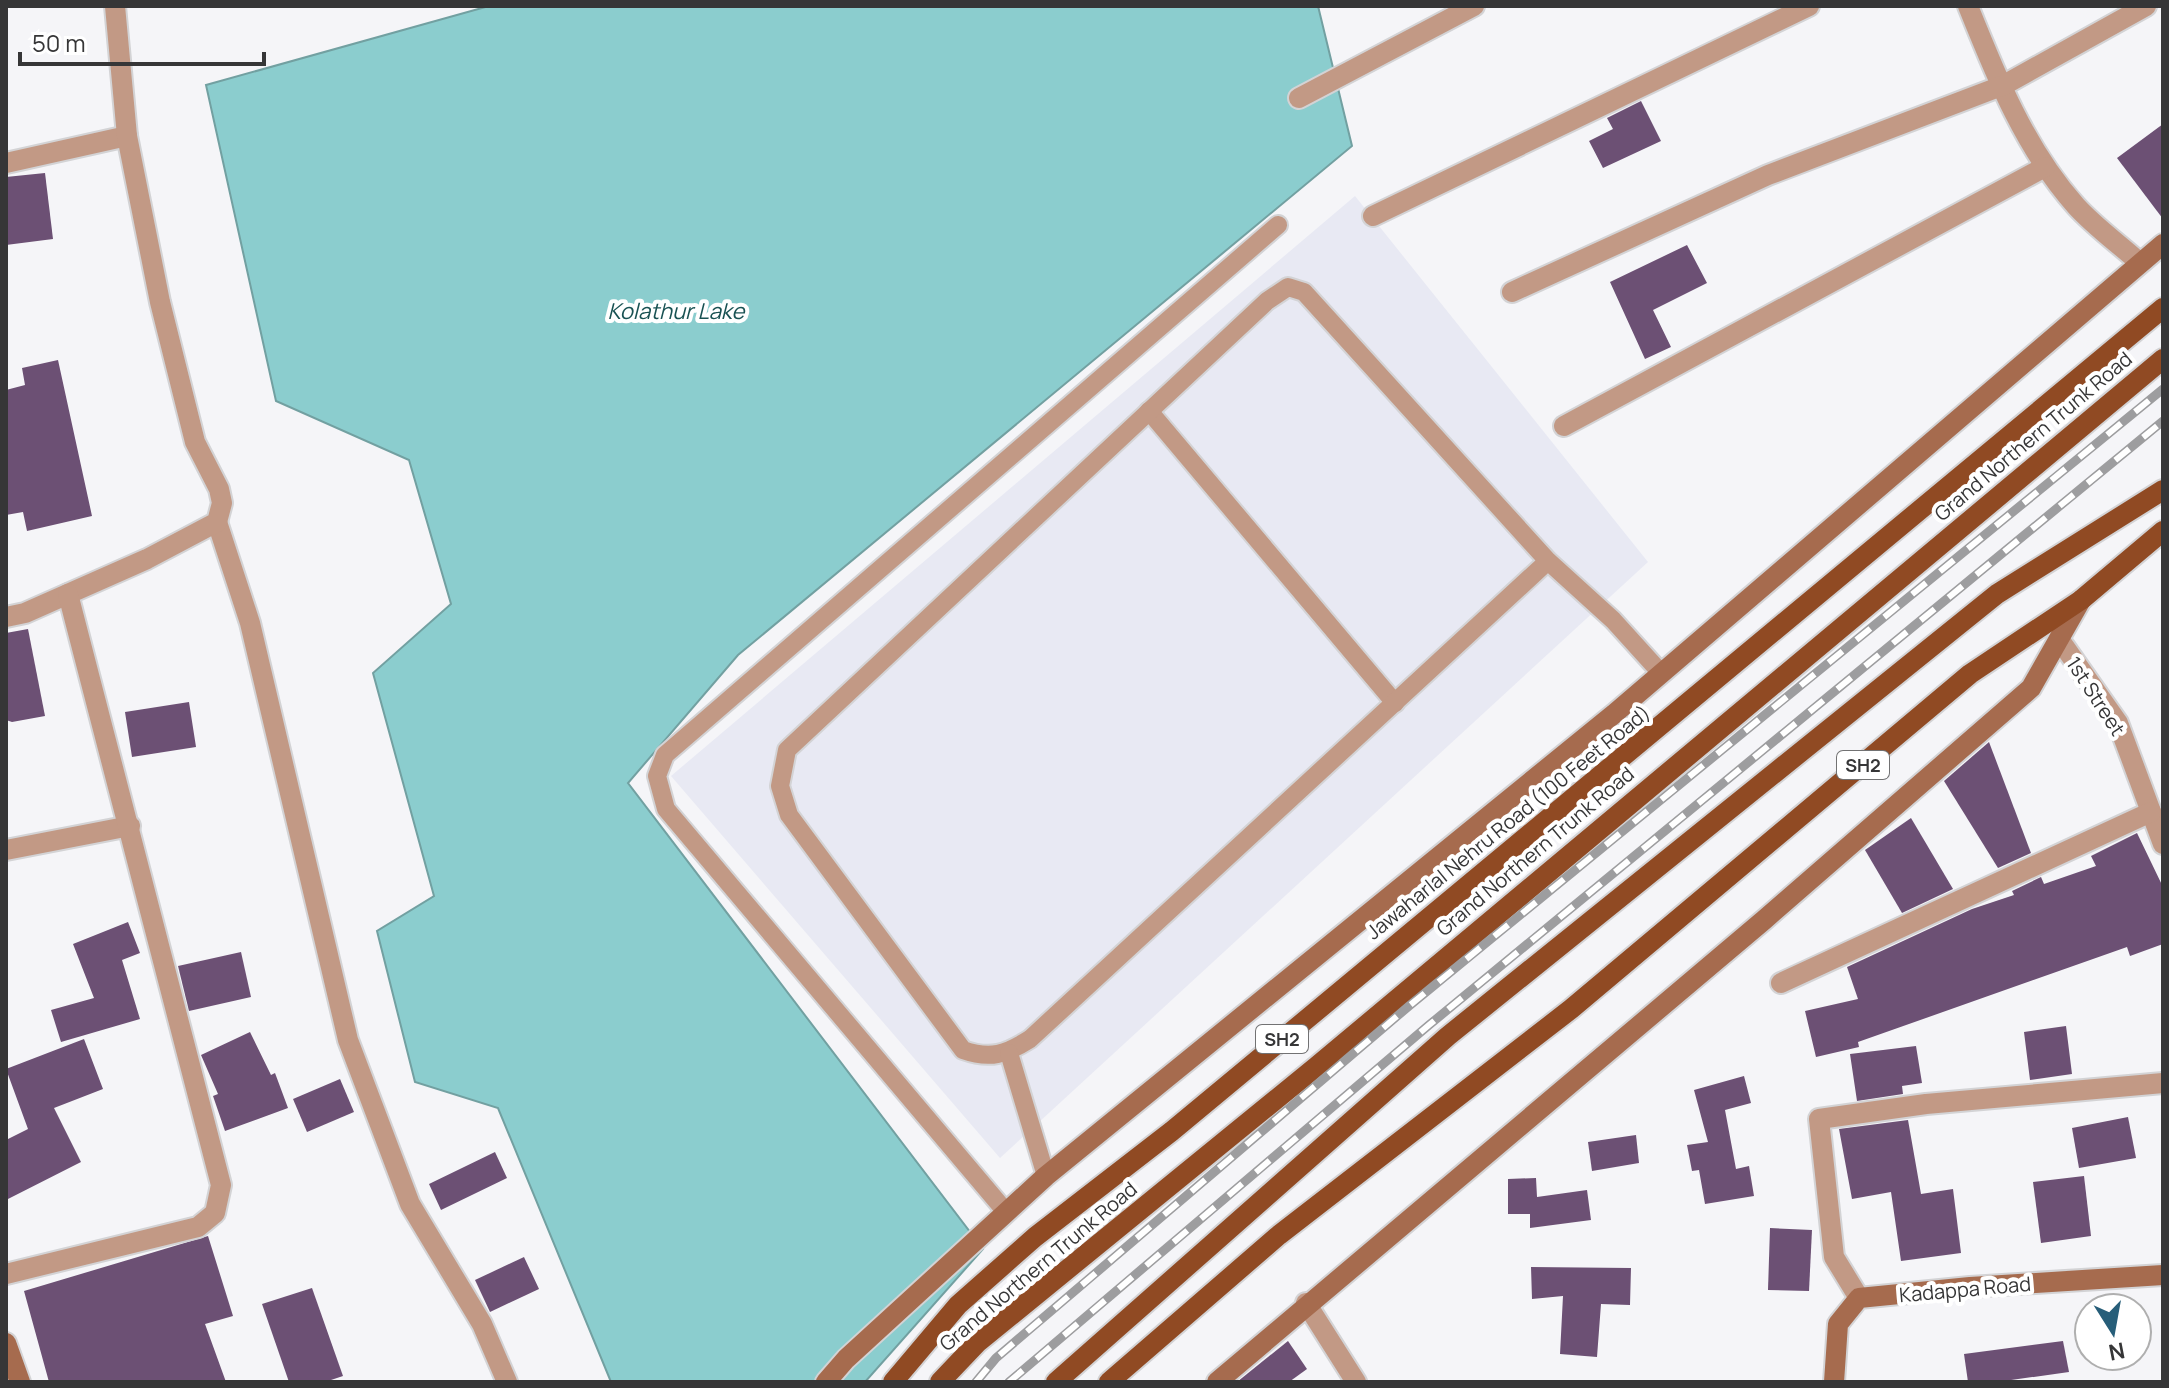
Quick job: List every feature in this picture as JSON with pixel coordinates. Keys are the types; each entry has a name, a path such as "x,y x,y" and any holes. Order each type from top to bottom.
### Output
{"main road":[{"name":"Jawaharlal Nehru Road (100 Feet Road)","path":"893,1382 958,1305 1035,1237 1172,1131 2163,308"},
{"name":"Grand Northern Trunk Road","path":"940,1382 977,1343 1317,1066 2163,359"},
{"path":"1056,1382 1448,1036 1997,594 2163,490"},
{"name":"SH2","path":"1109,1382 1279,1235 1571,1009 1970,674 2081,600 2163,531"}],"street":[{"path":"115,6 127,136 160,302 195,442 219,489 222,503 217,522 250,623 348,1040 410,1204 482,1324 507,1382"},
{"path":"1299,98 1474,6"},
{"path":"1373,216 1809,6"},
{"path":"1968,6 2023,134 2045,167 2077,207 2140,263"},
{"path":"1512,292 1768,175 2004,85 2146,6"},
{"path":"6,163 127,136"},
{"path":"1564,426 2045,167"},
{"path":"826,1382 846,1359 1046,1176 1661,673 2163,244"},
{"path":"6,617 147,559 217,522"},
{"path":"6,1274 198,1227 215,1213 221,1185 68,594"},
{"path":"1217,1382 1306,1303 1764,920 2031,688 2081,600"},
{"name":"1st Street","path":"2059,639 2118,723 2163,844"},
{"path":"1781,983 2151,812"},
{"path":"6,850 130,826"},
{"path":"1834,1382 1838,1324 1859,1298 1834,1257 1819,1119 1926,1104 2163,1083"},
{"name":"Kadappa Road","path":"1859,1298 1970,1287 2163,1275"},
{"path":"1306,1303 1356,1382"},
{"path":"6,1343 20,1382"}],"lane":[{"path":"1006,1212 666,809 657,776 665,755 1278,225"},
{"path":"1548,561 1030,1039 1009,1053 984,1057 963,1050 789,815 780,786 787,750 1267,301 1288,287 1304,292 1548,561 1613,620 1661,673"},
{"path":"1149,411 1395,703"},
{"path":"1009,1053 1046,1176"}],"shaded area":[{"path":"1355,196 1648,562 1000,1158 671,776"}],"water":[{"name":"Kolathur Lake","path":"489,6 1318,6 1352,146 738,655 628,783 983,1249 865,1382 611,1382 498,1108 415,1082 377,931 434,896 373,673 451,604 409,460 276,401 206,85"}],"building":[{"path":"1641,101 1661,141 1603,168 1589,141 1613,129 1607,118"},
{"path":"2163,124 2163,219 2117,158"},
{"path":"45,173 53,239 6,245 6,177"},
{"path":"1687,245 1707,283 1653,310 1671,347 1645,359 1610,282"},
{"path":"58,360 92,516 27,531 23,512 6,515 6,390 25,385 22,368"},
{"path":"28,629 45,716 12,722 6,720 6,633"},
{"path":"189,702 196,747 132,757 125,712"},
{"path":"1989,742 2031,853 1998,868 1944,781"},
{"path":"1911,818 1953,889 1902,913 1865,850"},
{"path":"2137,833 2163,887 2163,944 2130,956 2127,947 1858,1042 1859,1047 1816,1057 1805,1011 1858,999 1847,967 1972,909 2014,895 2012,891 2041,877 2044,884 2096,866 2091,856"},
{"path":"128,922 140,953 122,960 140,1019 61,1042 51,1010 94,998 73,944"},
{"path":"241,952 251,997 189,1011 178,966"},
{"path":"2066,1026 2072,1074 2030,1080 2024,1032"},
{"path":"250,1032 271,1075 275,1073 288,1108 225,1131 213,1096 218,1094 201,1055"},
{"path":"84,1039 103,1089 54,1108 81,1162 6,1200 6,1140 28,1129 6,1069"},
{"path":"1916,1046 1922,1083 1902,1086 1903,1094 1857,1101 1850,1054"},
{"path":"1744,1076 1751,1103 1725,1110 1736,1169 1749,1166 1754,1196 1705,1204 1699,1170 1692,1171 1687,1145 1708,1142 1694,1090"},
{"path":"340,1079 354,1112 307,1132 293,1099"},
{"path":"2128,1117 2136,1158 2079,1168 2072,1128"},
{"path":"1908,1120 1921,1194 1953,1189 1961,1253 1901,1261 1891,1192 1852,1199 1839,1129"},
{"path":"1636,1135 1639,1163 1592,1171 1588,1142"},
{"path":"495,1152 507,1178 441,1210 429,1184"},
{"path":"2084,1176 2091,1236 2041,1243 2033,1182"},
{"path":"1536,1178 1537,1197 1587,1190 1591,1220 1530,1228 1530,1214 1508,1214 1508,1179"},
{"path":"1770,1228 1812,1230 1809,1291 1768,1290"},
{"path":"208,1236 233,1316 205,1324 226,1382 49,1382 24,1291"},
{"path":"524,1257 539,1289 490,1312 475,1280"},
{"path":"1531,1267 1631,1268 1630,1305 1601,1304 1597,1357 1560,1354 1563,1296 1532,1299"},
{"path":"312,1288 343,1376 325,1382 289,1382 262,1304"},
{"path":"1288,1341 1307,1369 1289,1382 1237,1382"},
{"path":"2063,1341 2069,1372 1997,1382 1968,1382 1964,1354"}],"railway":[{"path":"976,1382 996,1358 1409,1006 2163,389"},
{"path":"1009,1382 1429,1025 2163,421"}]}
